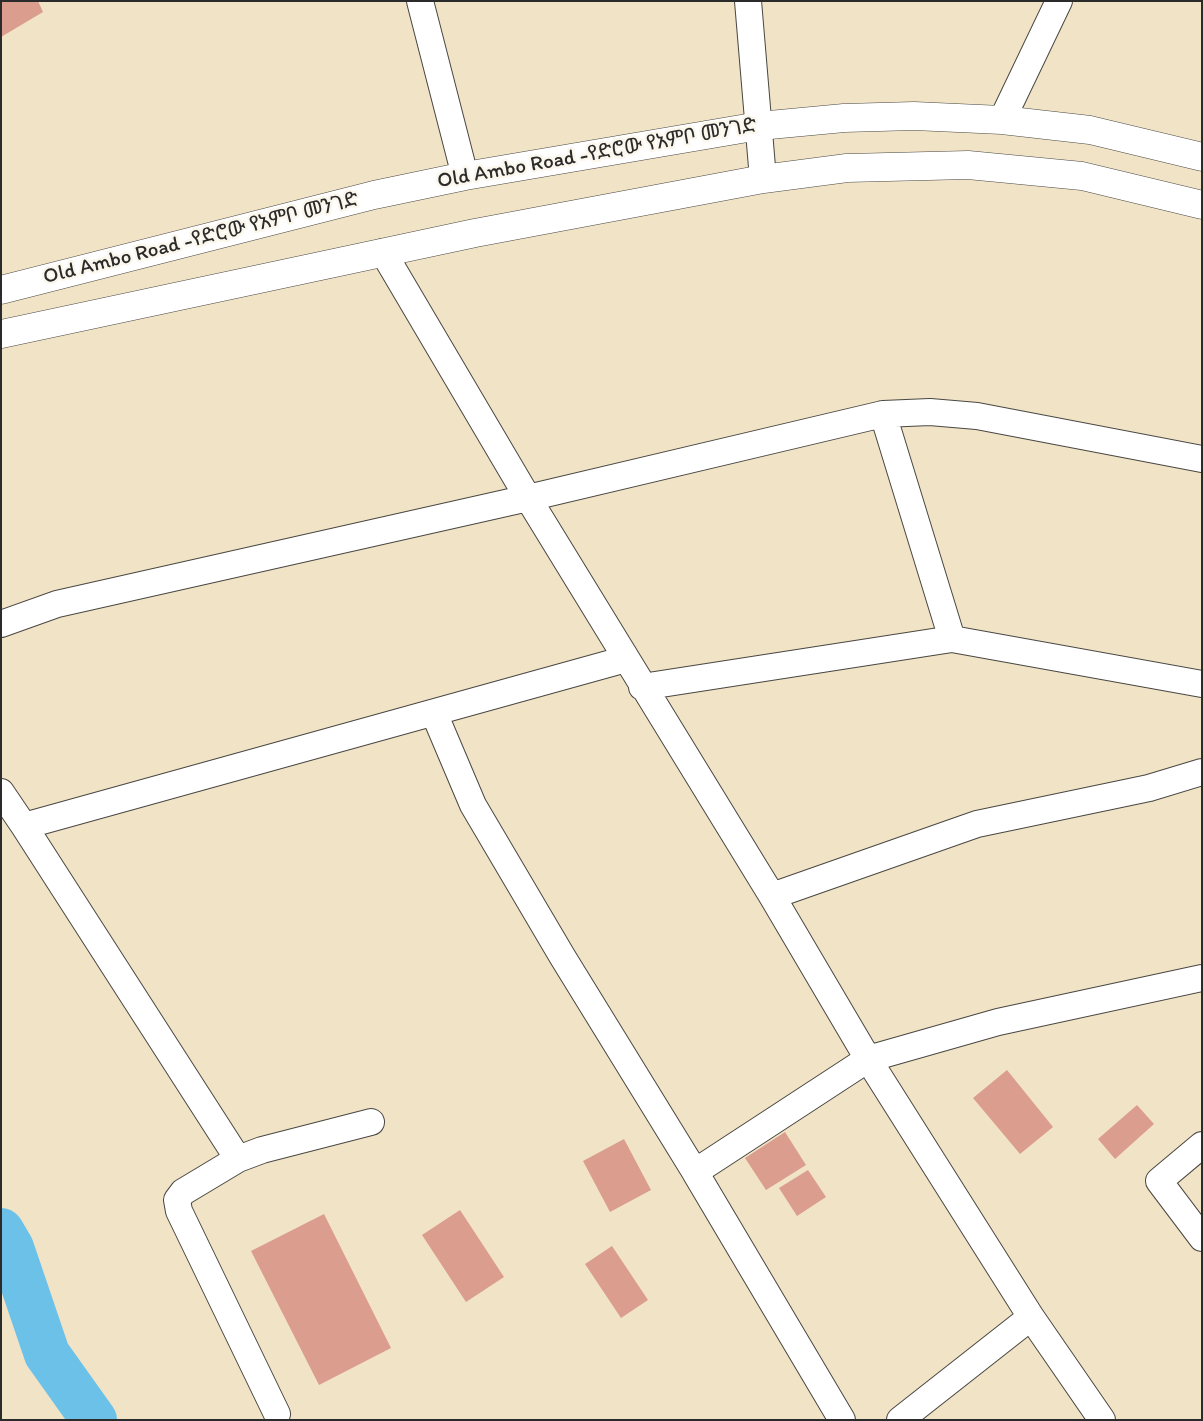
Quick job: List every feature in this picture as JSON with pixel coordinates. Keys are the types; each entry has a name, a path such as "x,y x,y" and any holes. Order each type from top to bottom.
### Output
{"main road":[{"name":"Old Ambo Road -የድሮው የአምቦ መንገድ","path":"1,290 374,195 465,176 759,126 844,118 914,116 1002,120 1090,130 1202,157"},
{"path":"1,334 383,252 763,179 847,168 904,165 968,165 1082,176 1202,205"}],"street":[{"path":"420,1 465,176"},
{"path":"748,1 763,179"},
{"path":"1002,120 1059,1"},
{"path":"383,252 528,498 642,687 772,896 868,1059 1032,1317 1102,1420"},
{"path":"1,624 57,604 528,498 883,414 930,412 977,416 1202,459"},
{"path":"883,414 952,640"},
{"path":"642,687 952,640 1202,684"},
{"path":"24,826 626,660"},
{"path":"434,713 473,806 562,956 695,1172 842,1420"},
{"path":"772,896 977,824 1149,788 1202,772"},
{"path":"1,792 238,1159"},
{"path":"695,1172 868,1059 998,1022 1202,978"},
{"path":"277,1414 178,1206 177,1200 183,1192 238,1159 262,1150 371,1122"},
{"path":"1199,1228 1158,1181 1202,1145"},
{"path":"900,1420 1032,1317"}],"building":[{"path":"1,1 38,1 43,12 1,37"},
{"path":"1007,1070 1053,1127 1020,1154 973,1098"},
{"path":"1137,1105 1154,1124 1115,1159 1098,1139"},
{"path":"785,1132 806,1165 766,1190 745,1158"},
{"path":"624,1139 651,1190 610,1212 583,1161"},
{"path":"808,1170 826,1197 797,1216 779,1188"},
{"path":"460,1210 504,1277 466,1302 422,1235"},
{"path":"324,1214 391,1348 319,1385 251,1251"},
{"path":"612,1246 648,1300 621,1318 585,1264"}],"waterway":[{"path":"1,1231 11,1248 47,1354 94,1420"}]}
